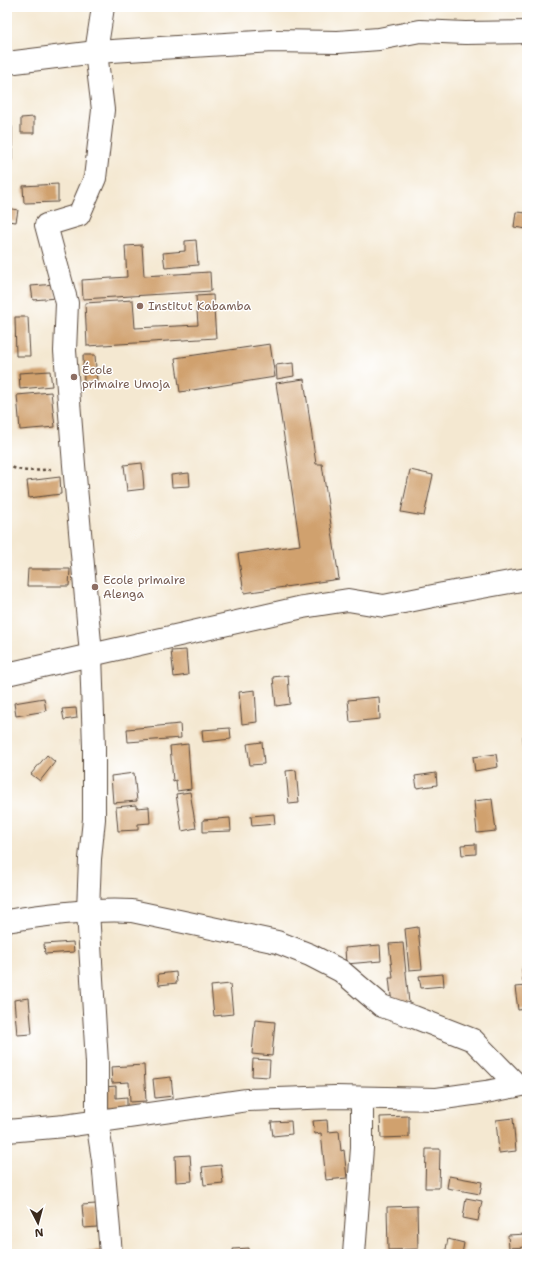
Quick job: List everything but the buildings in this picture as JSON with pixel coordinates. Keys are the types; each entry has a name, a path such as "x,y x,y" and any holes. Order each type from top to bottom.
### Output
{"street":[{"path":"103,7 96,52 103,110 95,178 79,215 46,225 67,303 65,351 91,654 94,747 94,819 90,859 88,911 97,1063 97,1121 103,1160 111,1254"},
{"path":"7,63 96,52 272,41 338,42 379,39 420,31 527,32"},
{"path":"7,674 303,607 348,600 384,606 527,579"},
{"path":"7,921 46,915 112,910 155,916 196,926 277,942 310,955 341,971 382,1006 473,1040 522,1084"},
{"path":"7,1131 65,1126 247,1100 335,1097 437,1098 486,1092 522,1084"},
{"path":"354,1254 362,1148 362,1098"}],"path":[{"path":"7,465 17,470 36,471 74,466"}],"place":[{"name":"Institut Kabamba","path":"140,306"},
{"name":"École primaire Umoja","path":"74,377"},
{"name":"Ecole primaire Alenga","path":"95,587"}]}
